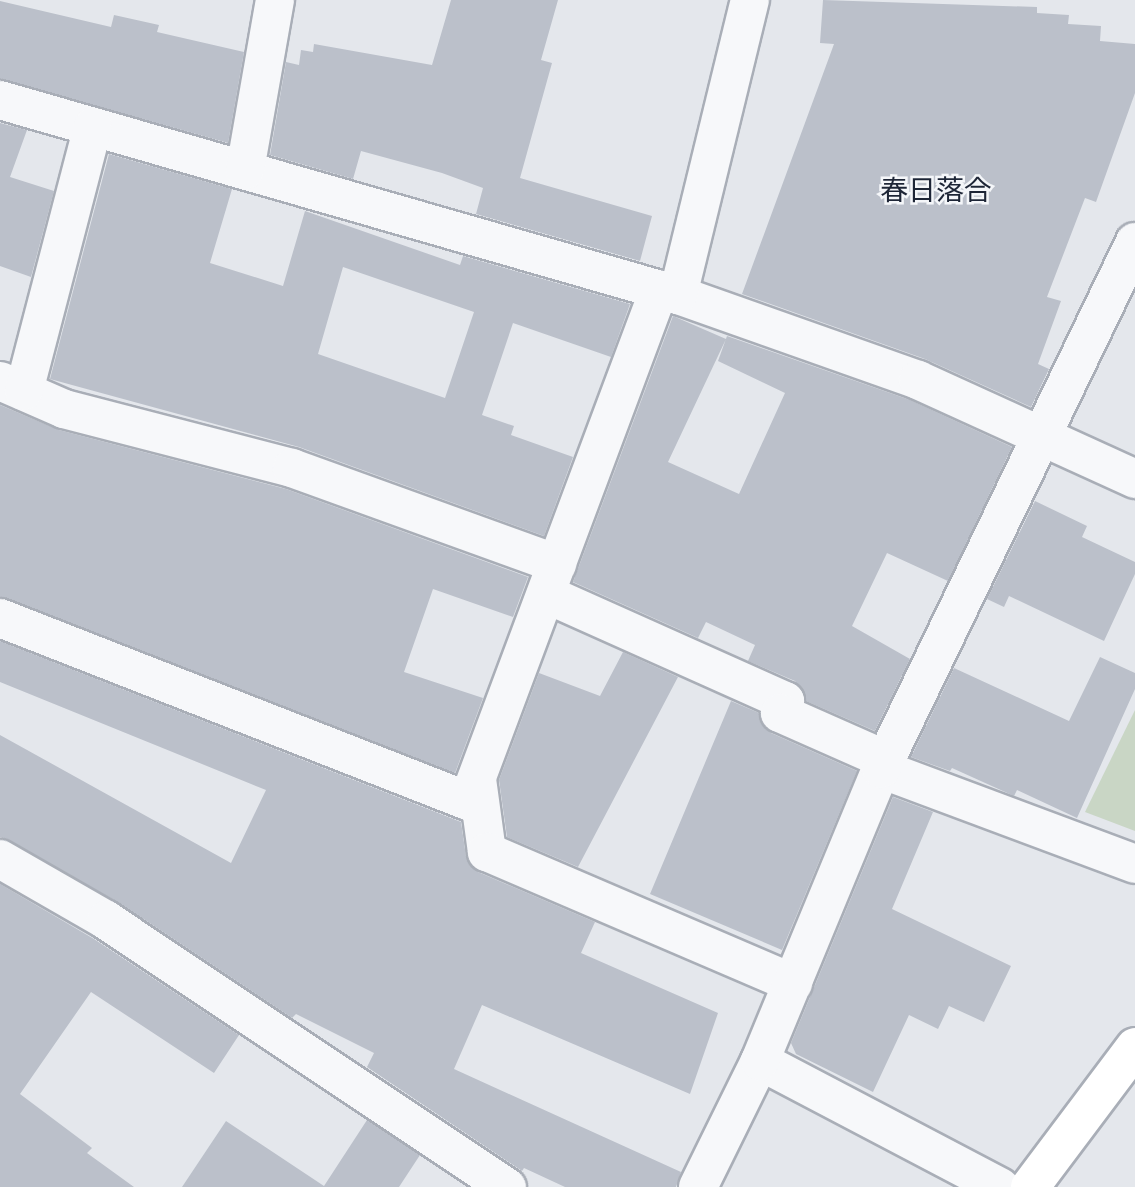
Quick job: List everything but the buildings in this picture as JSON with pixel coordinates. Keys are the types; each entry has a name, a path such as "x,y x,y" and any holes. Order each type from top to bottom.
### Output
{"main road":[{"path":"1030,1187 1135,1047"}],"street":[{"path":"246,170 275,0"},
{"path":"0,618 468,802 551,579 668,293 750,0"},
{"path":"0,100 668,293 918,380 1135,479"},
{"path":"93,127 12,386 64,409 292,468 551,579 785,701 780,713 884,765 1135,864"},
{"path":"698,1187 761,1060 884,765 1135,242"},
{"path":"477,779 487,852 793,983"},
{"path":"0,859 106,920 506,1187"},
{"path":"761,1060 1000,1187"}],"green space":[{"path":"1135,710 1135,831 1085,812"}],"district":[{"name":"春日落合","path":"936,189"}]}
